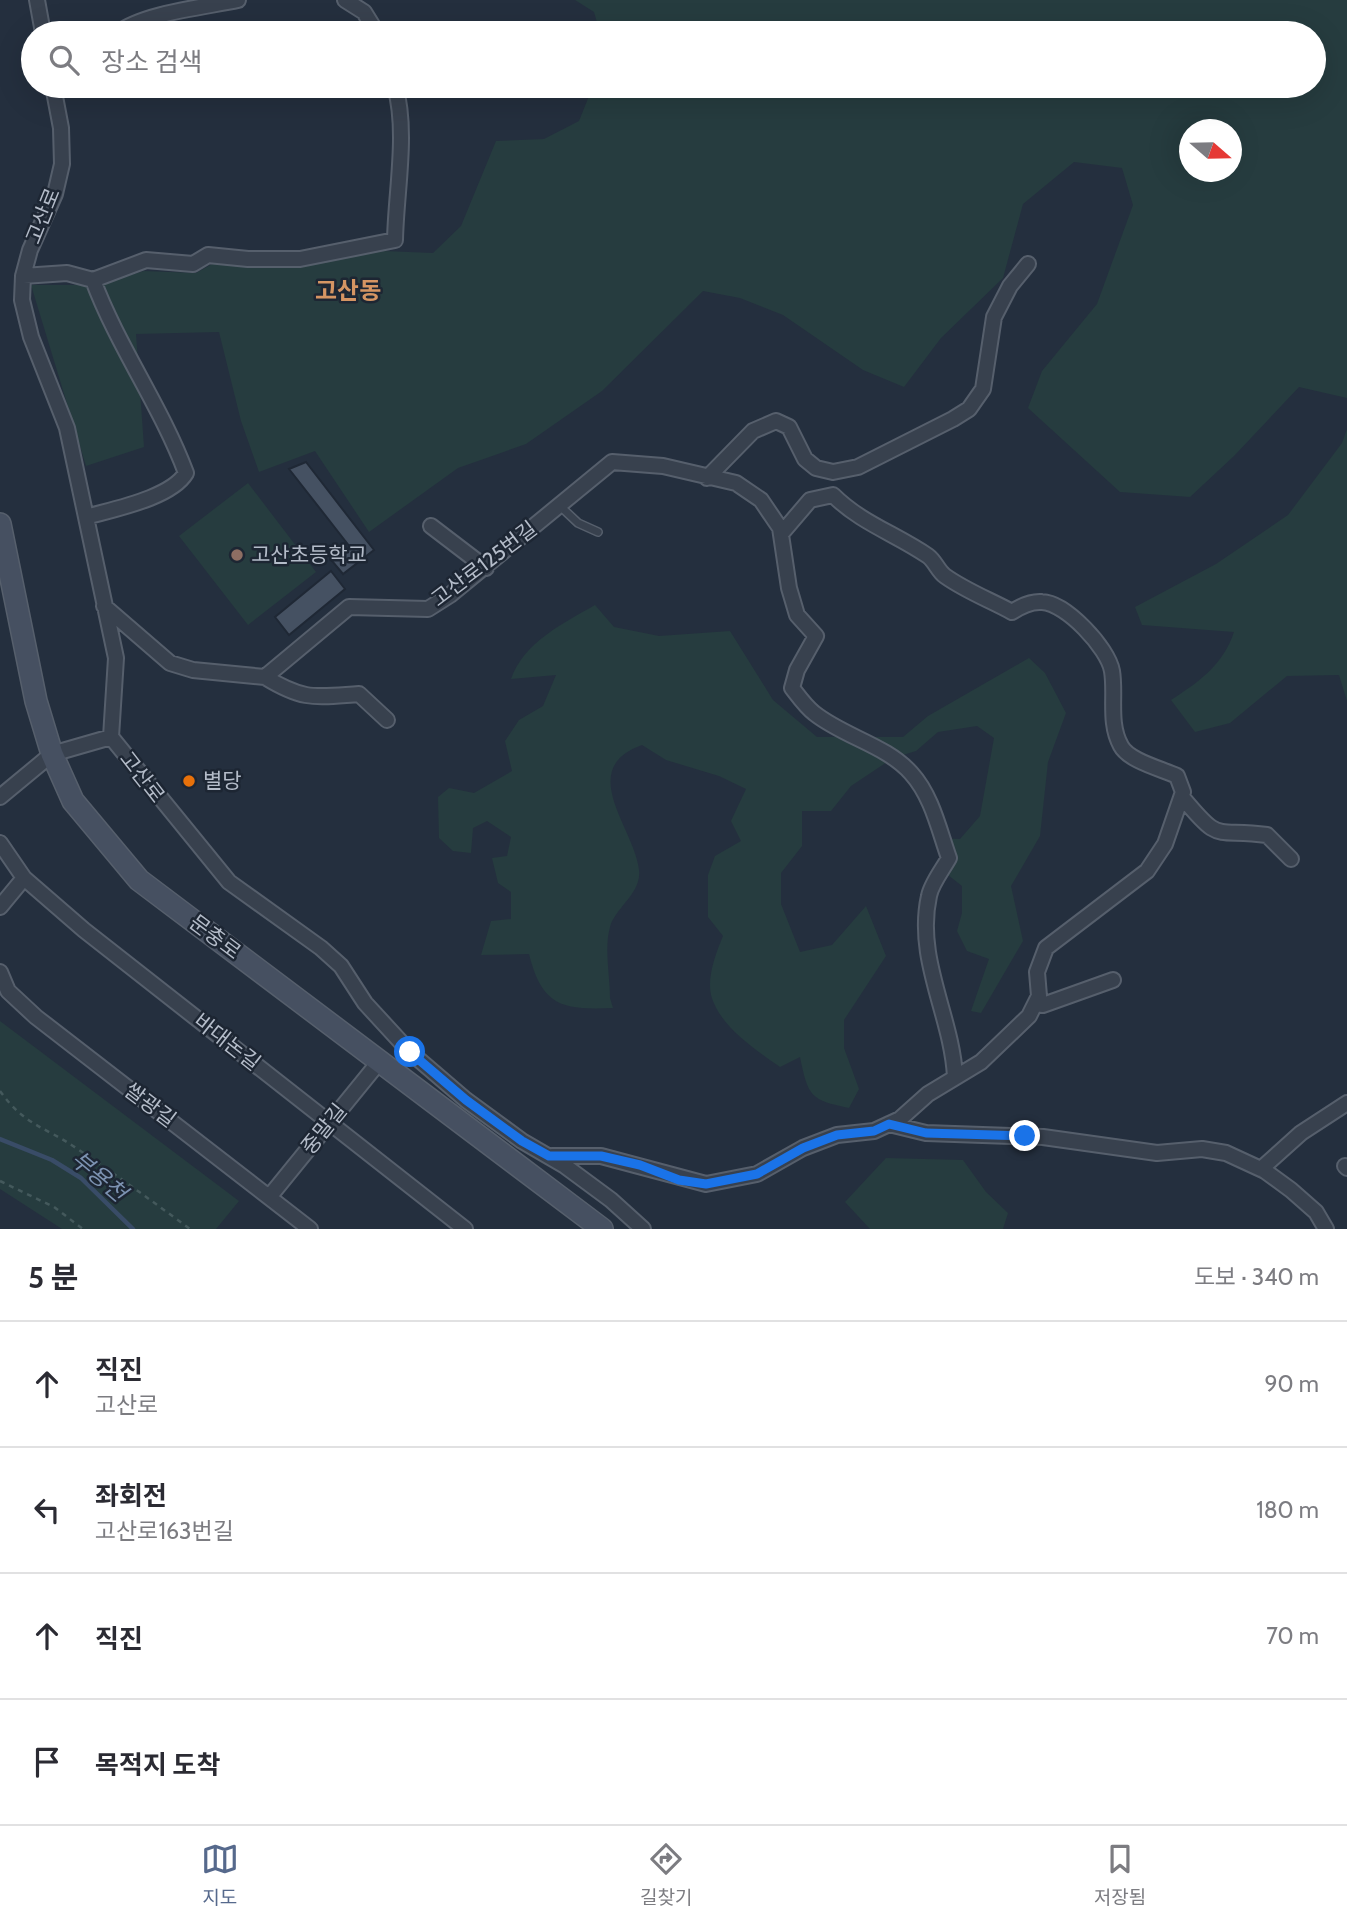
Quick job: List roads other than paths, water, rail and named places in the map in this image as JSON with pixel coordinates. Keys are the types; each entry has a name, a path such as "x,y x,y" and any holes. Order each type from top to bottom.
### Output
{"street":[{"path":"37,0 41,21"},
{"path":"148,21 238,0"},
{"path":"345,0 364,12 370,21"},
{"name":"고산로","path":"55,98 61,128 62,164 55,194 30,250 23,276 22,300 31,337 67,428 116,658 111,737 229,882 321,948 341,966 365,1003 410,1052 466,1100 611,1200 643,1229"},
{"path":"23,276 67,273 93,280 146,260 192,264 208,256 248,260 300,259 395,240 396,191 401,154 396,98"},
{"path":"708,478 763,424 776,421 789,427 805,459 816,468 833,472 858,467 969,409 983,389 994,317 1010,286 1028,264"},
{"path":"86,517 131,505 179,484 186,473 167,427 107,318 93,280"},
{"name":"고산로125번길","path":"265,677 349,607 428,609 486,568 612,462 663,466 736,483 761,500 781,534 789,588 797,615 816,636 797,670 792,688 812,712 897,760 913,775 925,793 949,858 929,895 928,925 930,976 948,1024 955,1077"},
{"path":"549,1156 601,1156 640,1165 679,1180 706,1184 757,1174 803,1148 837,1135 874,1131 889,1124 1007,1040 1029,1016 1040,996 1037,972 1046,948 1147,870 1165,844 1183,792 1177,776 1135,757 1121,747 1115,725 1112,669 1099,641 1053,605 1029,603 1012,612 964,589 942,574 930,558 883,529 864,521 833,495 810,500 781,534"},
{"name":"문충로","path":"0,524 36,701 52,754 74,801 139,880 594,1227"},
{"path":"431,526 486,568"},
{"path":"104,606 170,663 193,670 265,677 290,693 308,698 359,694 387,720"},
{"path":"0,797 52,754 111,737"},
{"path":"1182,797 1206,827 1219,834 1266,835 1291,859"},
{"name":"바대논길","path":"0,844 24,878 84,930 465,1229"},
{"path":"0,907 24,878"},
{"name":"쌀광길","path":"0,972 8,991 36,1017 310,1229"},
{"path":"1035,1004 1042,1005 1113,981"},
{"name":"중말길","path":"270,1196 379,1062"},
{"path":"1261,1169 1301,1133 1347,1103"},
{"path":"889,1124 926,1133 1043,1136 1157,1153 1202,1149 1226,1153 1261,1169 1292,1190 1316,1212 1326,1229"}],"lane":[{"path":"560,506 578,523 598,532"}],"waterway":[{"name":"부용천","path":"0,1139 52,1160 81,1178 133,1229"}],"place":[{"name":"고산초등학교","path":"237,555"},
{"name":"별당","path":"189,781"}],"district":[{"name":"고산동","path":"348,291"}]}
